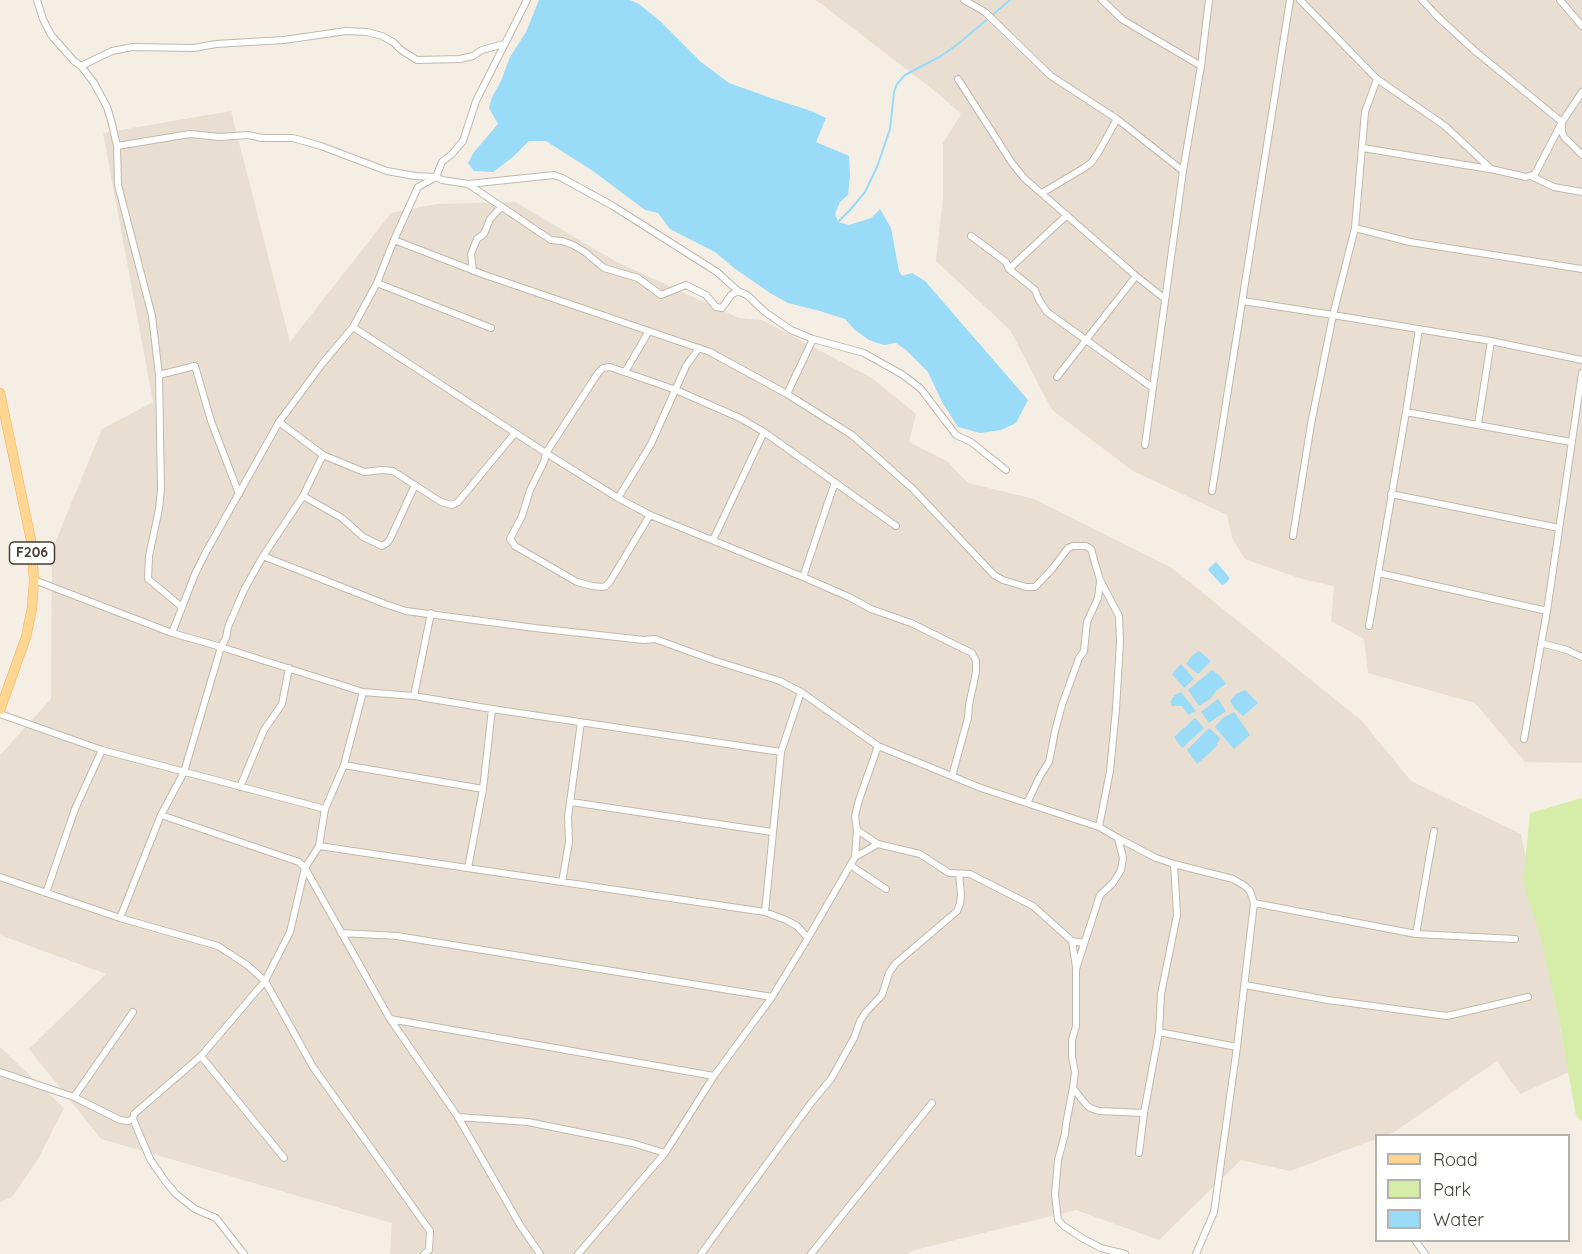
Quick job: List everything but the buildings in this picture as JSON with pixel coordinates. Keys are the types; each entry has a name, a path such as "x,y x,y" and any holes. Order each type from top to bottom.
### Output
{"main road":[{"name":"F206","path":"0,393 31,540 34,580 27,637 0,712"}],"street":[{"path":"37,0 51,35 94,83 107,107 112,124 117,146 118,185 152,316 159,375 161,489 149,556 148,579 182,608"},
{"path":"172,633 206,552 279,422 353,327 377,283 418,187 436,177 442,162 463,141 476,101 527,0"},
{"path":"964,0 985,12 1051,76 1117,119 1183,171"},
{"path":"1102,0 1124,20 1201,66"},
{"path":"1145,445 1209,0"},
{"path":"1212,491 1290,0"},
{"path":"1300,0 1377,79 1445,126 1491,169"},
{"path":"1422,0 1475,51 1562,122"},
{"path":"1560,0 1582,26"},
{"path":"81,66 112,51 132,47 194,48 216,44 284,40 346,31 367,32 382,36 417,60 460,59 504,44"},
{"path":"958,79 1012,164 1024,178 1165,299"},
{"path":"1293,536 1311,424 1333,315 1355,228 1365,112 1377,79"},
{"path":"1363,148 1526,177 1531,176 1535,174 1560,131 1562,122 1582,92"},
{"path":"1042,193 1091,163 1117,119"},
{"path":"1560,131 1582,155"},
{"path":"117,146 190,134 220,137 248,135 262,138 293,138 387,171 436,177 468,184 554,175 613,206 717,272 738,291 747,295 765,312 791,330 813,339 864,353 903,375 921,389 956,435 970,442 1006,470"},
{"path":"1531,176 1554,187 1582,192"},
{"path":"468,184 551,240 573,245 604,268 638,278 662,295 686,285 706,295 716,307 722,308 731,295 738,291"},
{"path":"473,271 471,254 477,239 484,234 490,219 501,207"},
{"path":"1009,269 1067,215"},
{"path":"1355,228 1410,242 1582,269"},
{"path":"971,236 1006,262 1009,269 1035,290 1047,312 1153,388"},
{"path":"394,240 473,271 710,352 787,394 852,435 913,489 994,575 1003,580 1026,587 1035,586 1068,548 1086,546 1091,549 1100,580 1119,616 1120,642 1110,771 1099,827"},
{"path":"1057,377 1136,276"},
{"path":"377,283 491,328"},
{"path":"1243,301 1491,341 1582,360"},
{"path":"353,327 514,433 618,498 650,515 803,577 871,609 911,623 972,653 976,662 976,672 968,718 952,776"},
{"path":"1369,626 1419,329"},
{"path":"625,372 649,331"},
{"path":"787,394 813,339"},
{"path":"1478,424 1491,341"},
{"path":"618,498 651,444 686,366 699,348"},
{"path":"159,375 195,366 211,421 239,494"},
{"path":"650,515 611,580 602,587 577,582 515,546 510,539 522,516 546,453 603,368 610,367 676,390 740,418 764,432 896,525"},
{"path":"1524,739 1547,611 1582,373"},
{"path":"1406,412 1571,442"},
{"path":"279,422 323,455 364,472 393,471 441,502 452,505 458,502 514,433"},
{"path":"713,540 764,432"},
{"path":"120,918 161,815 184,772 221,646 244,590 263,556 303,496 323,455"},
{"path":"803,577 835,482"},
{"path":"303,496 342,518 363,537 382,546 390,539 415,485"},
{"path":"1391,494 1559,528"},
{"path":"263,556 406,611 535,628 624,638 655,639 780,681 801,692 878,746 981,788 1099,827 1156,858 1233,879 1245,886 1250,891 1254,903 1238,1047 1214,1212 1196,1254"},
{"path":"1379,573 1547,611"},
{"path":"34,580 172,633 221,646 363,692 414,696 781,752"},
{"path":"1027,803 1049,762 1062,705 1079,658 1084,651 1087,622 1098,598 1100,580"},
{"path":"414,696 430,613"},
{"path":"1541,643 1582,657"},
{"path":"240,787 264,730 282,704 289,668"},
{"path":"244,1254 216,1218 189,1204 165,1181 150,1159 133,1119 134,1113 201,1056 265,981 290,932 305,868 319,846 325,809 344,765 363,692"},
{"path":"765,912 781,752 801,692"},
{"path":"468,868 483,789 492,709"},
{"path":"0,712 102,750 325,809"},
{"path":"562,882 569,842 568,817 581,722"},
{"path":"578,1254 665,1153 714,1076 771,997 808,938 855,857 857,830 855,816 858,800 878,746"},
{"path":"46,893 75,810 102,750"},
{"path":"344,765 483,789"},
{"path":"571,802 772,832"},
{"path":"161,815 299,862 305,868 390,1019 458,1117 520,1225 540,1254"},
{"path":"857,830 878,844 920,854 949,873 970,874 1033,906 1072,941 1084,943"},
{"path":"1416,934 1434,831"},
{"path":"1076,969 1100,895 1113,883 1121,870 1123,858 1118,838"},
{"path":"855,857 878,844"},
{"path":"319,846 765,912 797,926 808,938"},
{"path":"1139,1153 1159,1032 1161,994 1177,915 1174,864"},
{"path":"850,865 886,889"},
{"path":"701,1254 831,1079 854,1038 860,1021 882,995 889,973 895,964 957,911 961,894 959,874"},
{"path":"0,877 120,918 218,946 265,981 313,1067 430,1231 429,1250 424,1254"},
{"path":"1254,903 1416,934 1515,939"},
{"path":"340,933 397,936 771,997"},
{"path":"1072,941 1076,969 1076,1026 1071,1057 1075,1072 1065,1134 1058,1160 1055,1195 1058,1220 1082,1238 1101,1248 1125,1254"},
{"path":"1245,985 1328,1000 1447,1016 1528,997"},
{"path":"74,1097 134,1012"},
{"path":"390,1019 714,1076"},
{"path":"1159,1032 1238,1047"},
{"path":"201,1056 284,1158"},
{"path":"0,1072 74,1097 120,1120 133,1119"},
{"path":"1073,1088 1090,1108 1099,1111 1144,1113"},
{"path":"811,1254 932,1103"},
{"path":"458,1117 528,1122 632,1143 665,1153"}],"shaded area":[{"path":"816,0 1582,0 1582,763 1525,762 1475,703 1368,673 1364,639 1331,621 1334,586 1302,579 1245,559 1232,538 1227,515 1133,471 1052,410 1010,330 936,261 943,198 943,143 961,114 940,95"},
{"path":"231,111 290,342 391,213 437,204 515,202 615,261 739,318 762,320 872,378 916,414 909,442 947,461 968,483 1034,499 1172,568 1362,721 1411,781 1521,834 1569,1072 1520,1094 1497,1061 1393,1133 1375,1134 1375,1139 1290,1171 1241,1160 1159,1240 1076,1210 906,1254 390,1254 392,1223 101,1139 29,1049 106,974 0,935 0,755 51,699 52,550 102,429 153,402 103,133"},
{"path":"0,1047 64,1108 38,1159 12,1197 0,1202"}],"green space":[{"path":"1582,798 1582,1122 1576,1115 1541,938 1523,883 1530,813"}],"water":[{"path":"539,0 630,0 639,4 660,21 701,62 729,83 826,118 816,142 849,156 848,195 840,202 835,214 838,222 849,225 871,218 880,209 891,228 899,271 902,276 912,273 925,281 1028,400 1016,423 1001,430 980,433 958,427 942,402 928,372 896,343 884,345 869,340 845,319 788,303 770,293 715,252 670,229 658,213 645,210 593,171 546,141 529,141 493,172 474,171 468,163 474,152 498,124 489,108 492,97 510,57 526,32"},
{"path":"1216,562 1230,578 1222,585 1208,570"},
{"path":"1199,651 1211,661 1198,674 1186,664"},
{"path":"1181,664 1194,679 1184,688 1172,674"},
{"path":"1212,670 1226,684 1199,706 1188,690"},
{"path":"1245,690 1258,703 1243,716 1230,701 1236,694"},
{"path":"1181,692 1196,711 1188,715 1182,706 1172,706 1170,702 1175,695"},
{"path":"1218,699 1226,711 1209,723 1201,712"},
{"path":"1234,712 1250,735 1234,749 1215,727 1223,718"},
{"path":"1195,718 1204,728 1182,748 1174,737"},
{"path":"1209,728 1220,738 1215,748 1197,764 1187,750"}],"waterway":[{"path":"838,222 865,192 877,167 890,129 897,84 905,75 958,44 1010,0"}]}
